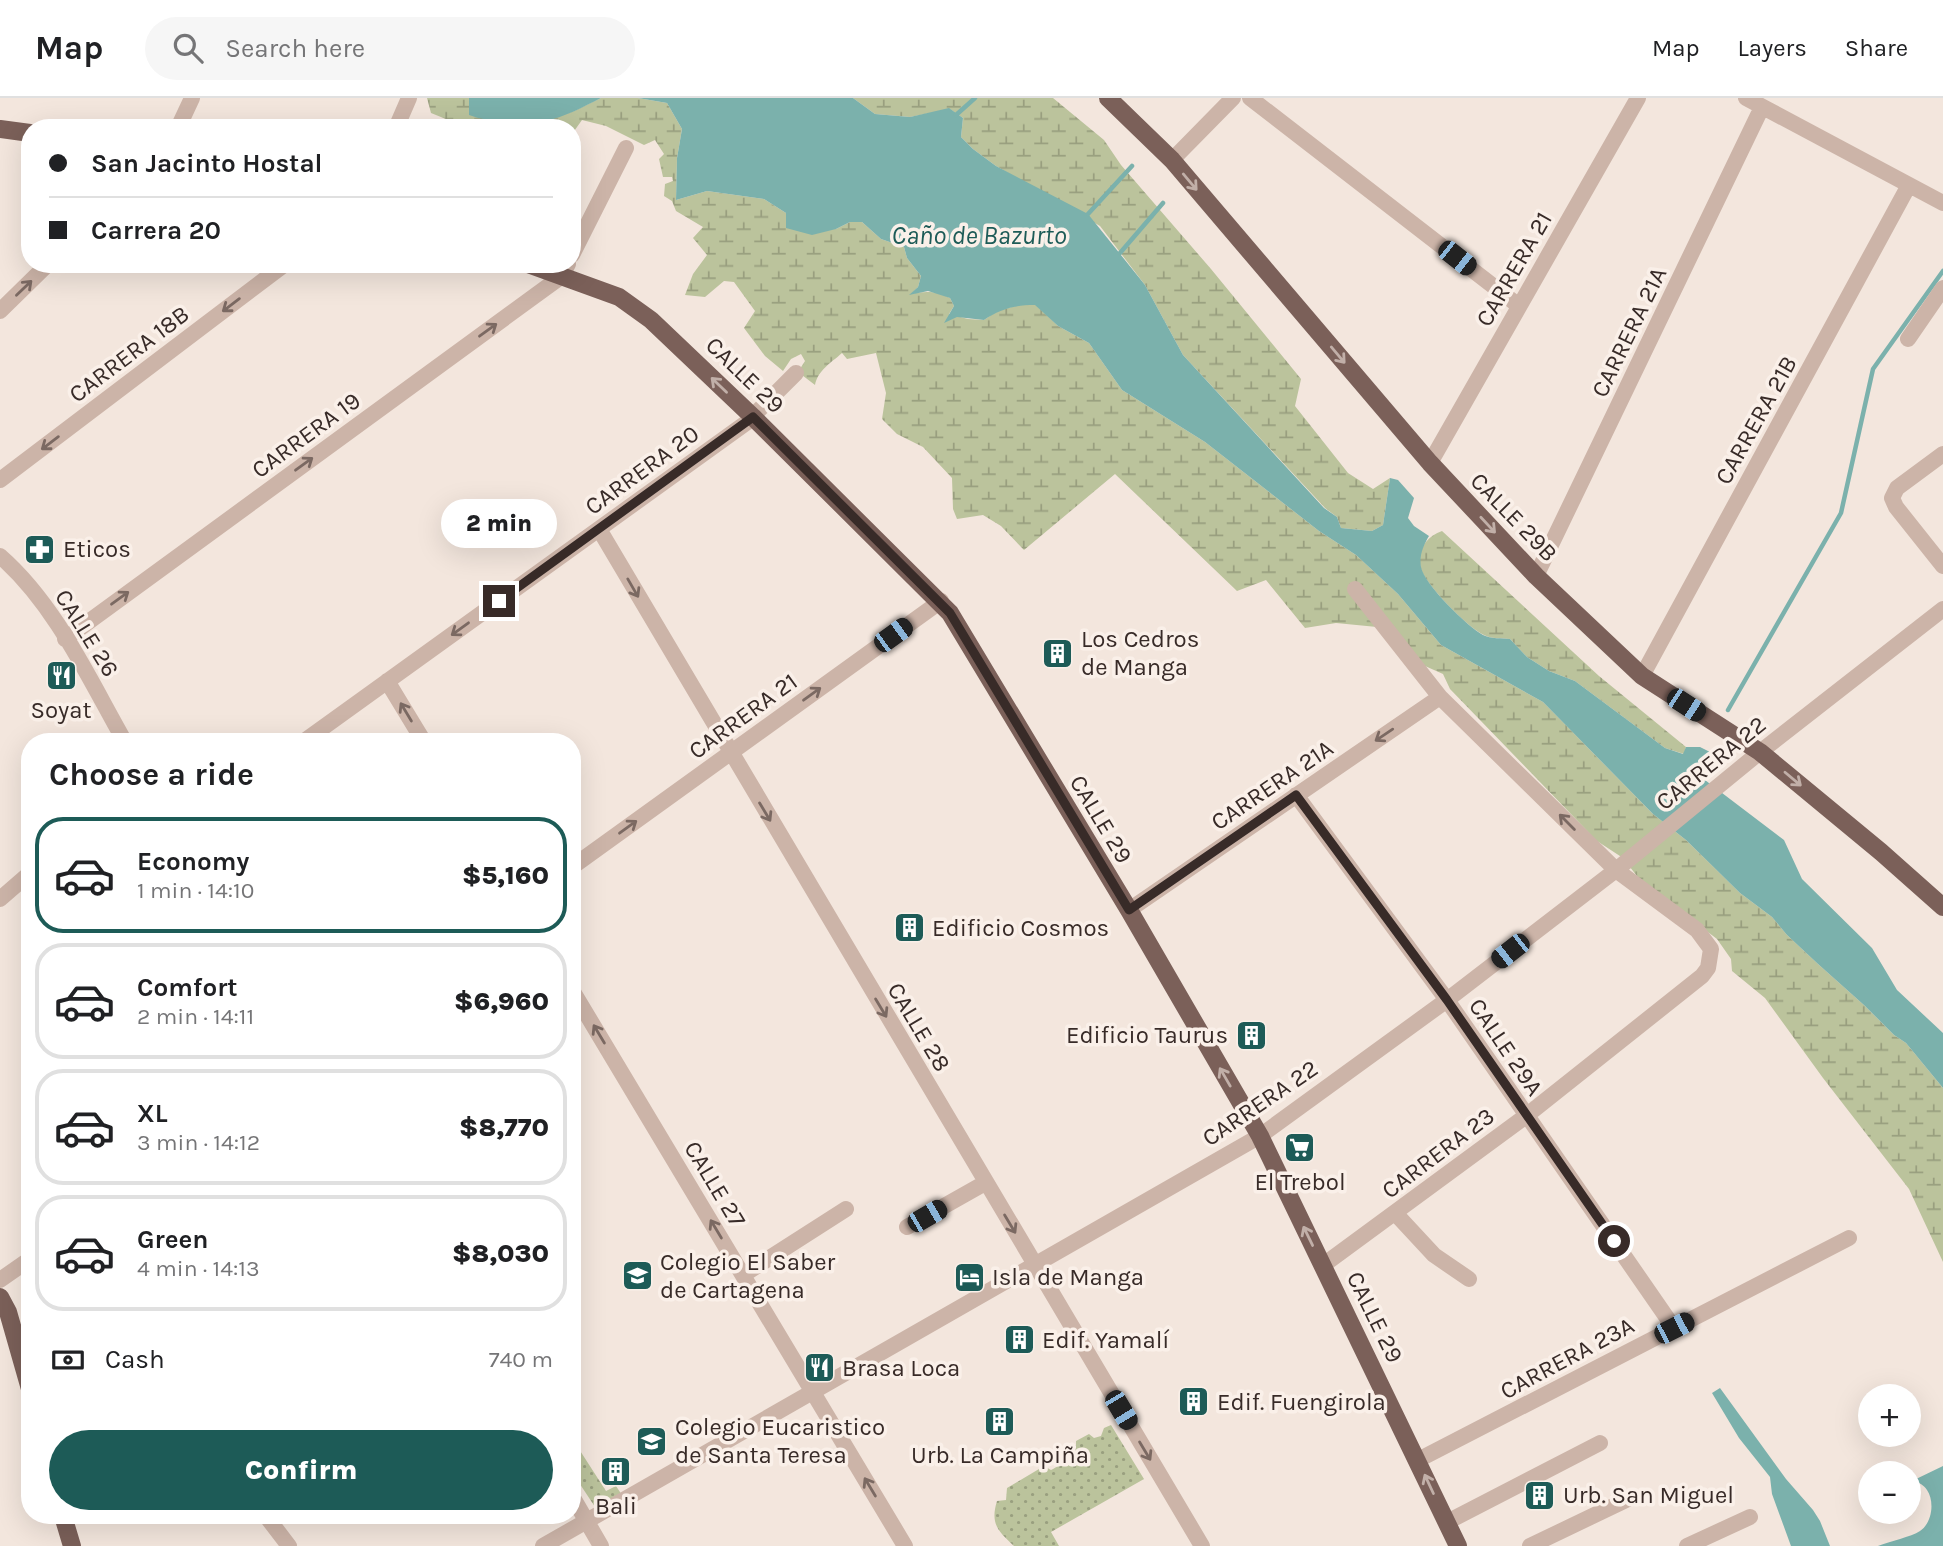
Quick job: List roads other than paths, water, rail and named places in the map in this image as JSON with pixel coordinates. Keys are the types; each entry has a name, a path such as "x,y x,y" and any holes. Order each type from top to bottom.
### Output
{"main road":[{"name":"CALLE 29B","path":"1108,98 1172,160 1430,463 1536,576 1642,676 1760,751 1943,907"},
{"path":"0,129 21,131"},
{"name":"CALLE 29","path":"571,273 619,297 651,320 941,601 950,613 1129,910 1259,1136 1458,1546"},
{"path":"0,1297 8,1312 21,1358"},
{"path":"65,1524 72,1546"}],"street":[{"path":"182,119 192,98"},
{"path":"400,119 408,98"},
{"path":"1172,160 1233,98"},
{"path":"1250,98 1519,306"},
{"name":"CARRERA 21","path":"1430,463 1638,98"},
{"path":"1746,98 1943,203"},
{"name":"CARRERA 21A","path":"1536,576 1762,107"},
{"path":"581,237 626,148"},
{"name":"CARRERA 21B","path":"1642,676 1909,185"},
{"path":"0,311 39,273"},
{"name":"CARRERA 18B","path":"0,480 273,273"},
{"name":"CARRERA 19","path":"65,639 561,273"},
{"path":"1909,339 1943,288"},
{"name":"CARRERA 20","path":"315,733 753,417 796,373"},
{"path":"1943,454 1897,488 1892,498 1896,508 1943,566"},
{"name":"CALLE 28","path":"599,529 1202,1546"},
{"name":"CALLE 26","path":"0,557 33,589 120,733"},
{"path":"1355,589 1440,697 1621,865"},
{"name":"CARRERA 21","path":"581,861 941,601"},
{"name":"CARRERA 22","path":"581,1524 1259,1136 1447,1000 1943,609"},
{"path":"387,681 419,733"},
{"name":"CARRERA 21A","path":"1129,910 1440,697"},
{"name":"CALLE 29A","path":"1296,795 1447,1000 1674,1328"},
{"name":"CARRERA 23","path":"1322,1266 1526,1116 1702,976 1708,968 1711,949 1697,930 1621,865"},
{"path":"0,899 21,881"},
{"name":"CALLE 27","path":"581,1005 905,1546"},
{"path":"907,1227 985,1183"},
{"path":"743,1275 846,1209"},
{"path":"1395,1213 1434,1255 1469,1279"},
{"name":"CARRERA 23A","path":"1418,1461 1849,1238"},
{"path":"0,1280 21,1265"},
{"path":"1447,1522 1600,1443"},
{"path":"1530,1546 1628,1499"},
{"path":"581,1512 601,1546"},
{"path":"1687,1546 1750,1517"},
{"path":"272,1524 289,1546"},
{"name":"CARRERA 22","path":"543,1546 581,1524"}],"water":[{"path":"469,98 601,98 552,119 486,119 469,115"},
{"name":"Caño de Bazurto","path":"638,98 853,98 875,114 910,117 949,108 963,118 961,137 973,149 996,166 1088,214 1145,285 1183,355 1324,508 1337,517 1341,528 1372,531 1383,525 1390,478 1398,480 1414,498 1408,518 1414,526 1429,536 1421,555 1424,574 1438,594 1467,623 1486,636 1510,639 1527,657 1549,671 1575,681 1665,748 1683,754 1686,747 1700,747 1710,752 1701,777 1784,840 1802,879 1872,948 1897,990 1943,1033 1943,1088 1906,1043 1894,1035 1787,935 1772,917 1740,893 1686,840 1653,814 1543,702 1441,645 1398,594 1356,555 1319,531 1205,442 1122,390 1089,343 1058,326 1035,305 1008,308 984,320 957,317 944,323 954,306 950,298 928,291 909,295 918,287 921,276 907,258 904,247 881,239 862,222 850,222 812,235 786,228 786,213 764,199 707,191 676,200 677,158 682,129 667,103"},
{"path":"1720,1388 1786,1479 1813,1510 1830,1546 1791,1546 1772,1494 1770,1477 1739,1438 1712,1393"},
{"path":"1943,1466 1943,1546 1878,1546 1920,1531 1927,1523 1931,1500 1926,1488 1921,1484 1921,1477"}],"waterway":[{"path":"956,115 975,98"},
{"path":"1088,214 1132,166"},
{"path":"1120,253 1163,203"},
{"path":"1728,710 1841,513 1873,369 1943,271"}],"place":[{"name":"Eticos","path":"40,549"},
{"name":"Los Cedros de Manga","path":"1058,653"},
{"name":"Soyat","path":"61,676"},
{"name":"Edificio Cosmos","path":"909,928"},
{"name":"Edificio Taurus","path":"1251,1035"},
{"name":"El Trebol","path":"1300,1148"},
{"name":"Colegio El Saber de Cartagena","path":"637,1276"},
{"name":"Isla de Manga","path":"969,1277"},
{"name":"Edif. Yamalí","path":"1019,1340"},
{"name":"Brasa Loca","path":"819,1368"},
{"name":"Edif. Fuengirola","path":"1194,1402"},
{"name":"Urb. La Campiña","path":"1000,1421"},
{"name":"Colegio Eucaristico de Santa Teresa","path":"652,1441"},
{"name":"Bali","path":"616,1472"},
{"name":"Urb. San Miguel","path":"1540,1495"}]}
